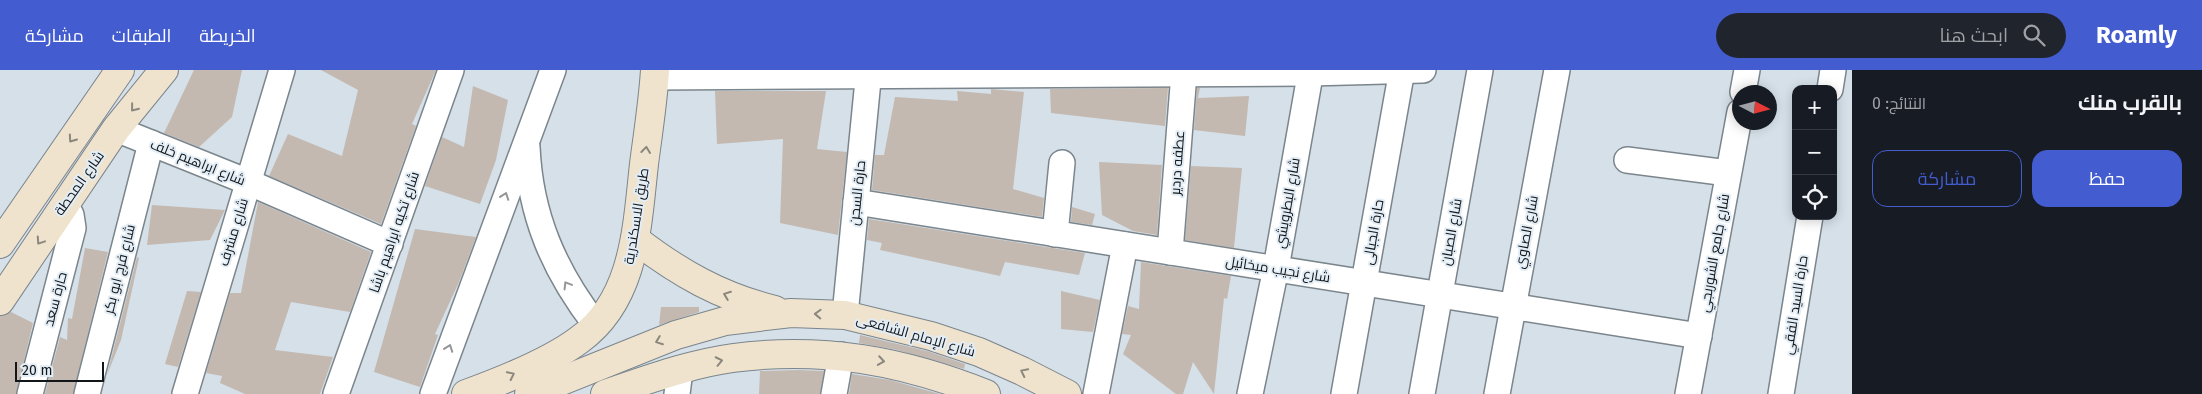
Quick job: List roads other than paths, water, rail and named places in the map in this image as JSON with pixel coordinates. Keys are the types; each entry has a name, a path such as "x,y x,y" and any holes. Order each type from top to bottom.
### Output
{"main road":[{"path":"0,244 120,70"},
{"name":"شارع المحطة","path":"0,301 116,129 164,70"},
{"name":"طريق الاسكندرية","path":"466,394 554,354 579,340 596,325 612,305 628,271 635,239 655,73"},
{"path":"635,239 670,266 708,288 748,303 791,313"},
{"name":"شارع الإمام الشافعى","path":"528,394 676,335 725,321 791,313 845,315 931,336 979,352 1067,394"},
{"path":"606,394 678,382 733,358 786,354 841,355 891,363 941,376 986,394"}],"street":[{"name":"شارع مشرف","path":"185,394 282,70"},
{"name":"شارع تكيه ابراهيم باشا","path":"336,394 451,70"},
{"path":"433,394 553,70"},
{"name":"حارة الجبالى","path":"1344,394 1402,70"},
{"path":"655,73 1184,73 1423,70"},
{"name":"شارع الصبان","path":"1422,394 1480,70"},
{"name":"شارع الصاوي","path":"1497,394 1556,70"},
{"path":"1744,85 1747,70"},
{"path":"1831,85 1833,70"},
{"name":"شارع البطرويشي","path":"1250,394 1276,268 1311,72"},
{"name":"حارة السجن","path":"845,315 869,73"},
{"name":"عطفه دردير","path":"1170,252 1184,73"},
{"name":"شارع ابراهيم خلف","path":"116,129 248,182 390,244"},
{"name":"شارع جامع الشوربجي","path":"1688,394 1736,130"},
{"path":"526,140 534,207 544,238 571,291 596,325"},
{"name":"شارع فرج ابو بكر","path":"87,394 151,143"},
{"path":"1627,160 1728,173"},
{"path":"1055,234 1062,163"},
{"name":"شارع نجيب ميخائيل","path":"856,202 1699,336"},
{"name":"حارة سعد","path":"30,394 73,228 71,216 64,204"},
{"name":"حارة السيد الفقي","path":"1781,394 1809,220"},
{"path":"1096,394 1125,245"},
{"path":"834,394 841,355"}]}
